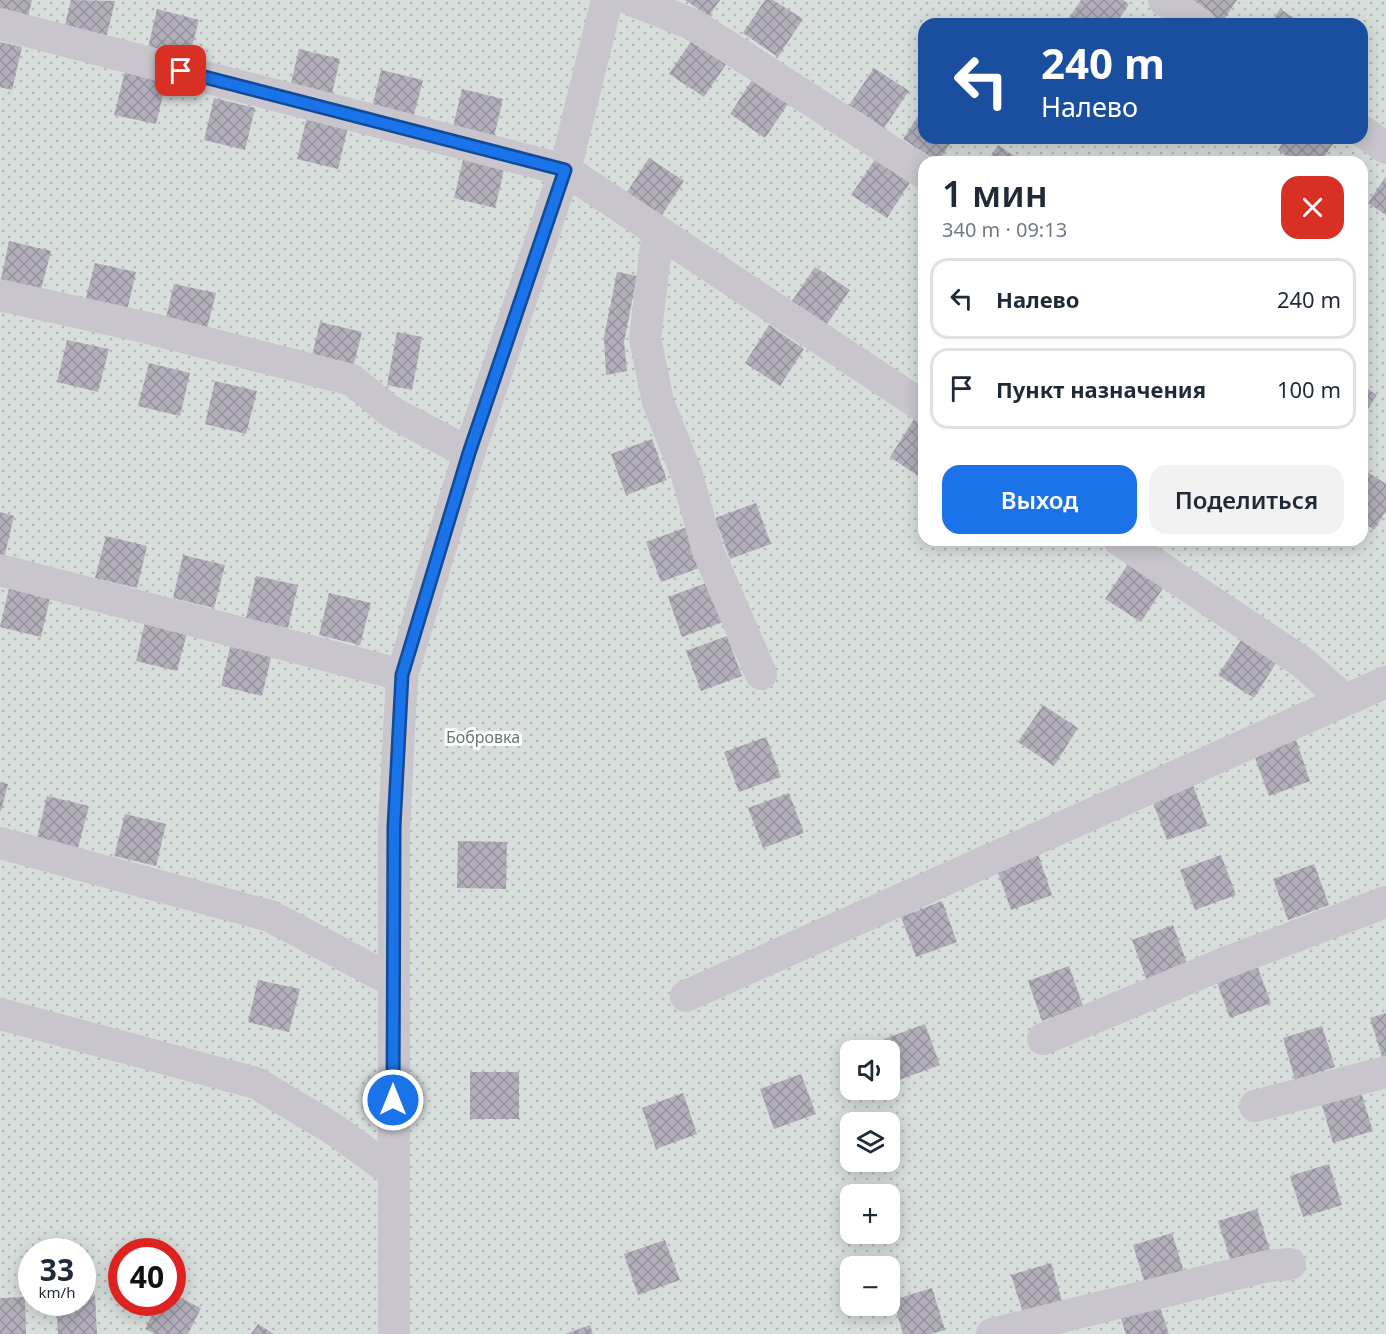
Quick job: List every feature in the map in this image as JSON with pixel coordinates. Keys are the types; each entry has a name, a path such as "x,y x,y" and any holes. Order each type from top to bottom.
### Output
{"street":[{"path":"394,1334 394,827 402,675 469,453 565,170 608,0"},
{"path":"631,0 694,25 918,169"},
{"path":"1164,0 1191,18"},
{"path":"0,24 565,170 918,403"},
{"path":"1368,135 1386,147"},
{"path":"658,231 645,338 658,402 687,474 708,550 761,675"},
{"path":"0,295 144,327 352,380 391,412 469,453"},
{"path":"1128,546 1302,662 1345,700"},
{"path":"0,570 402,675"},
{"path":"686,996 1386,682"},
{"path":"0,843 270,916 393,981"},
{"path":"1043,1039 1225,963 1386,902"},
{"path":"0,1014 256,1083 336,1130 393,1172"},
{"path":"1255,1106 1386,1072"},
{"path":"992,1334 1268,1266 1290,1264"}],"green space":[{"name":"Бобровка","path":"0,0 1386,0 1386,1334 0,1334"}],"building":[{"path":"0,0 32,0 27,22 0,16"},
{"path":"71,0 115,1 105,43 63,33"},
{"path":"685,0 720,0 709,16"},
{"path":"765,0 773,0 803,19 778,57 743,33"},
{"path":"1081,0 1123,0 1129,4 1120,18 1069,18"},
{"path":"1186,0 1237,0 1225,18 1212,18"},
{"path":"157,9 199,20 188,62 147,52"},
{"path":"1280,9 1294,18 1275,18"},
{"path":"694,37 729,60 704,97 669,74"},
{"path":"0,42 22,47 12,90 0,87"},
{"path":"299,49 340,59 330,102 289,92"},
{"path":"874,68 909,91 884,128 849,105"},
{"path":"381,70 423,80 412,122 371,112"},
{"path":"125,72 166,82 156,124 114,115"},
{"path":"754,77 790,101 765,138 730,114"},
{"path":"462,89 503,99 493,141 452,131"},
{"path":"214,98 255,108 245,150 204,140"},
{"path":"918,116 918,144 950,144 942,156 929,156 903,139"},
{"path":"307,117 348,127 338,169 297,159"},
{"path":"1282,144 1333,144 1325,156 1287,156 1278,150"},
{"path":"998,145 1014,156 991,156"},
{"path":"464,156 505,166 495,208 454,198"},
{"path":"649,158 684,181 660,218 625,195"},
{"path":"876,158 911,181 887,218 851,195"},
{"path":"1386,176 1386,215 1368,203"},
{"path":"9,241 51,251 40,293 0,284"},
{"path":"95,263 136,272 126,315 84,305"},
{"path":"815,267 850,290 825,327 790,304"},
{"path":"617,272 637,276 624,342 627,371 606,375 604,337"},
{"path":"174,284 216,293 205,336 164,326"},
{"path":"320,322 362,332 351,375 310,365"},
{"path":"769,325 804,349 780,386 745,363"},
{"path":"397,332 422,337 412,390 387,385"},
{"path":"67,340 109,349 98,392 57,382"},
{"path":"149,363 190,373 180,416 138,406"},
{"path":"215,381 257,391 246,434 205,424"},
{"path":"1368,389 1377,395 1368,409"},
{"path":"914,419 918,422 918,476 890,457"},
{"path":"652,439 667,480 626,495 611,454"},
{"path":"1368,472 1386,484 1386,511 1374,530 1368,526"},
{"path":"756,503 771,544 730,559 715,518"},
{"path":"0,512 14,516 4,558 0,557"},
{"path":"687,527 702,567 661,582 646,542"},
{"path":"106,536 147,546 137,588 95,578"},
{"path":"183,555 225,565 214,608 173,598"},
{"path":"1130,561 1165,585 1141,622 1105,599"},
{"path":"256,576 298,585 288,628 246,618"},
{"path":"709,582 723,622 682,637 668,597"},
{"path":"10,584 51,594 41,637 0,627"},
{"path":"329,593 371,603 360,645 319,635"},
{"path":"146,618 188,629 177,671 136,661"},
{"path":"727,636 742,676 701,691 686,651"},
{"path":"1243,637 1278,660 1254,698 1218,675"},
{"path":"231,643 272,653 262,696 221,686"},
{"path":"1043,705 1078,728 1054,766 1018,742"},
{"path":"766,737 781,777 739,792 724,752"},
{"path":"1296,740 1310,781 1269,796 1254,755"},
{"path":"0,782 8,784 1,811 0,811"},
{"path":"1193,785 1208,826 1167,840 1152,800"},
{"path":"789,793 804,833 763,848 748,808"},
{"path":"47,796 89,806 78,848 37,838"},
{"path":"125,814 166,824 156,866 114,856"},
{"path":"458,841 507,842 506,889 457,888"},
{"path":"1038,854 1052,895 1011,910 997,870"},
{"path":"1221,855 1236,895 1195,910 1180,870"},
{"path":"1314,864 1329,905 1288,920 1273,879"},
{"path":"942,901 957,942 916,957 901,917"},
{"path":"1173,925 1188,966 1147,981 1132,940"},
{"path":"1256,963 1271,1003 1230,1018 1215,977"},
{"path":"1069,966 1083,1006 1042,1021 1028,981"},
{"path":"258,980 300,989 289,1032 248,1022"},
{"path":"1386,1013 1386,1059 1383,1060 1370,1018"},
{"path":"925,1024 940,1065 900,1080 900,1040 884,1039"},
{"path":"1322,1026 1335,1067 1295,1080 1283,1038"},
{"path":"470,1072 519,1072 519,1119 470,1119"},
{"path":"801,1074 816,1114 774,1129 760,1089"},
{"path":"1360,1089 1373,1131 1333,1143 1321,1101"},
{"path":"683,1093 697,1134 656,1149 642,1108"},
{"path":"1329,1164 1342,1205 1303,1217 1290,1176"},
{"path":"1257,1209 1270,1250 1231,1262 1218,1221"},
{"path":"1172,1233 1185,1275 1146,1287 1133,1245"},
{"path":"665,1240 680,1280 638,1295 624,1254"},
{"path":"1051,1263 1063,1304 1024,1316 1011,1275"},
{"path":"932,1288 945,1330 931,1334 903,1334 898,1316 900,1316 900,1298"},
{"path":"18,1297 18,1316 26,1316 26,1334 0,1334 0,1298"},
{"path":"186,1301 201,1308 188,1334 155,1334 145,1329 151,1316 186,1316"},
{"path":"1158,1301 1169,1334 1126,1334 1119,1313"},
{"path":"96,1314 97,1334 58,1334 57,1316"},
{"path":"258,1324 274,1334 251,1334"},
{"path":"590,1325 593,1334 565,1334"}],"route":[{"path":"181,71 565,170 469,453 402,675 394,827 393,1100"}]}
